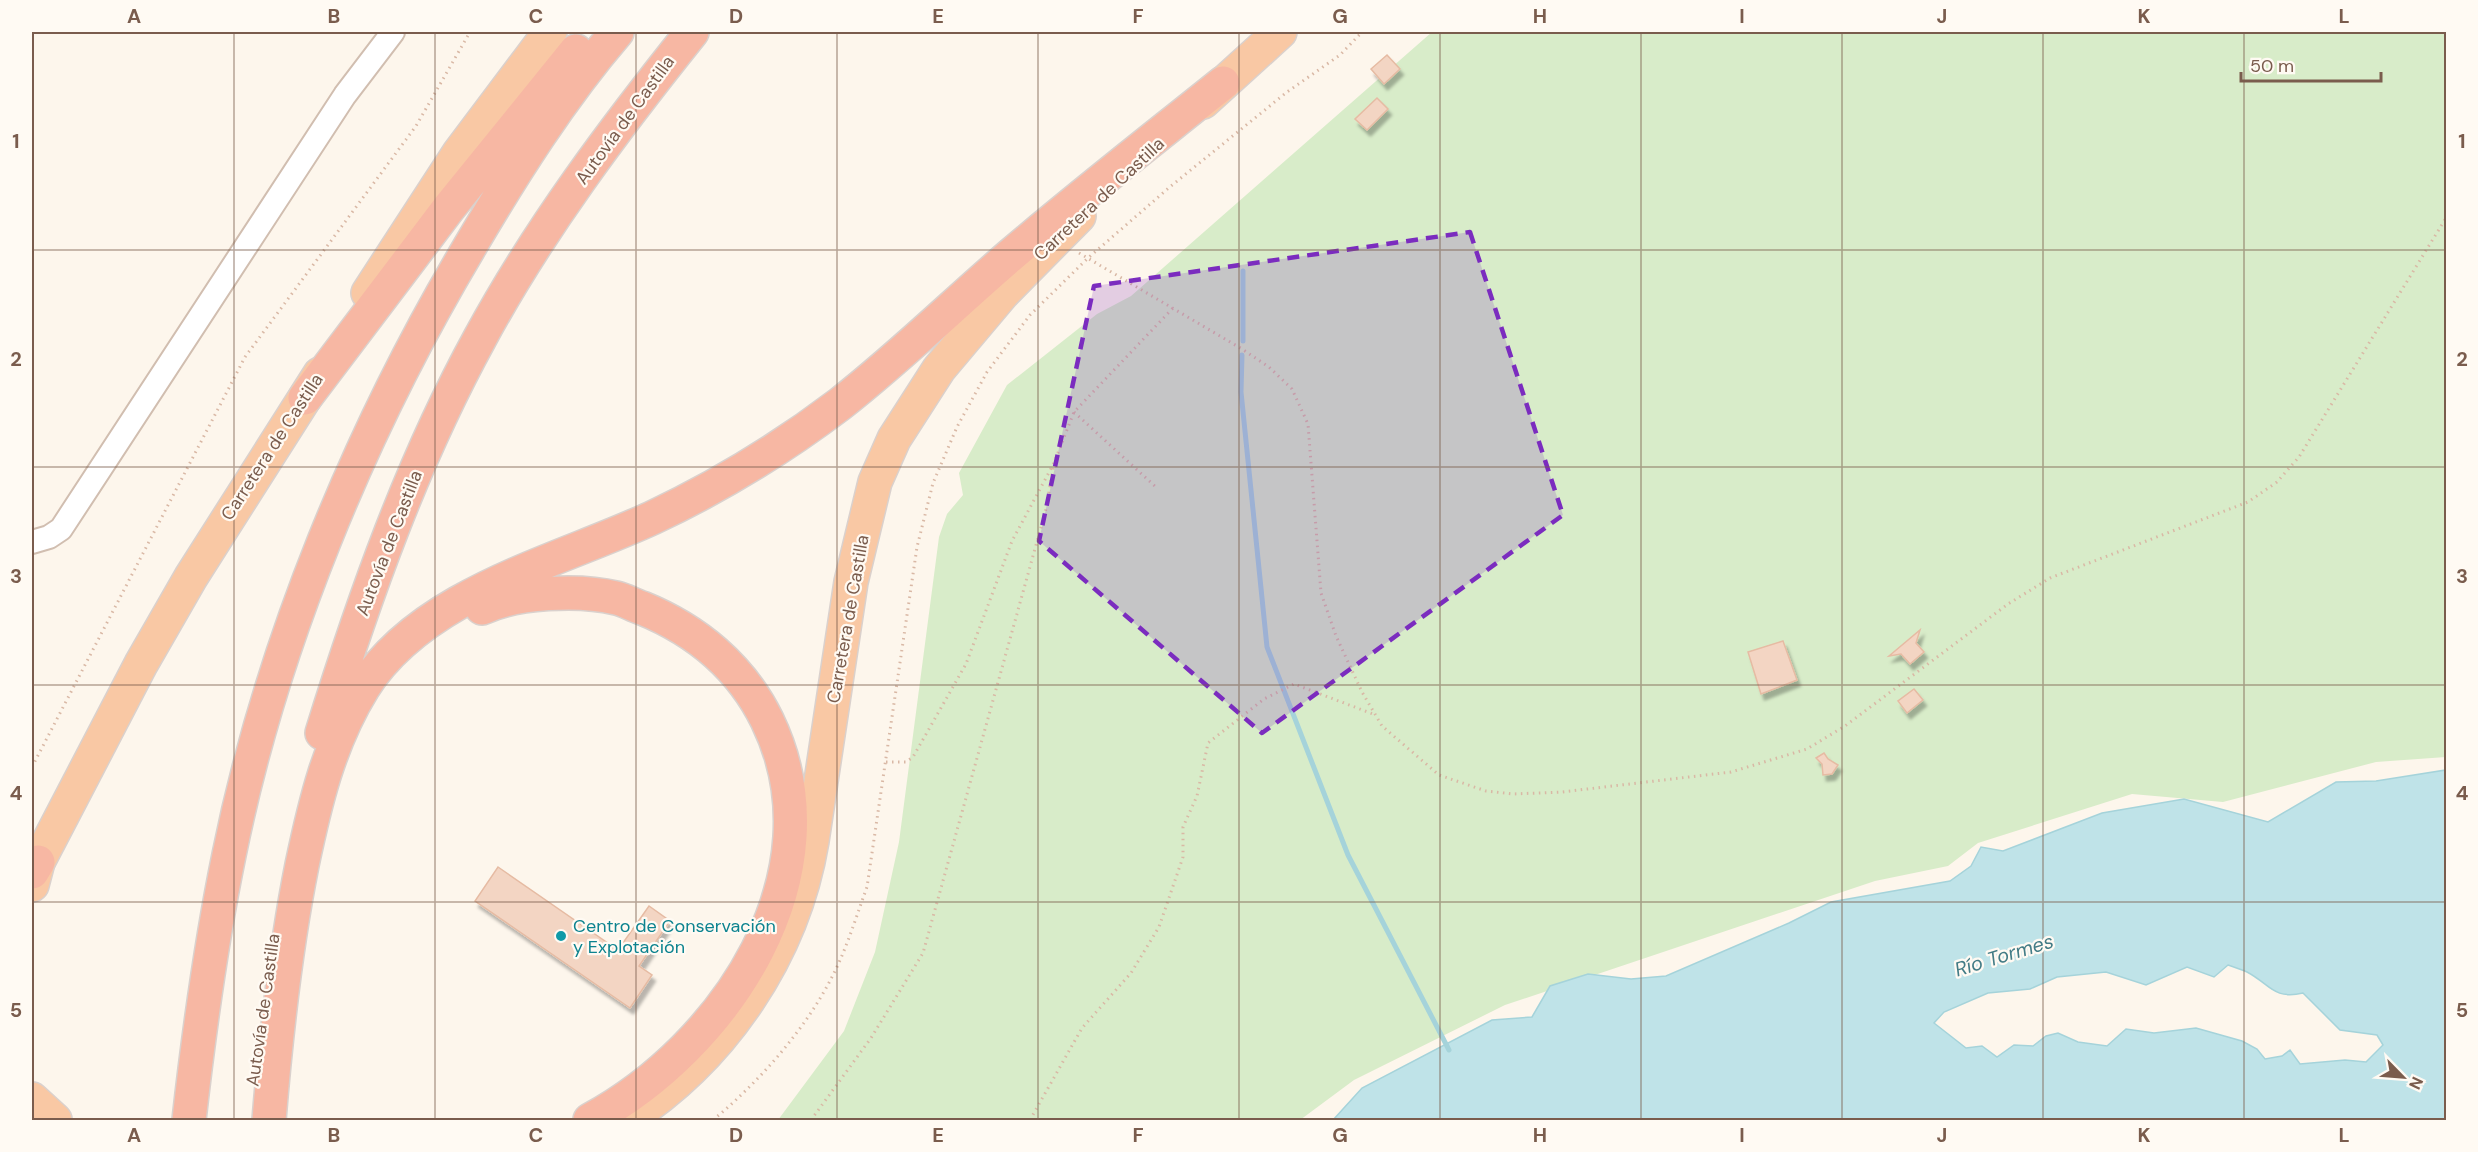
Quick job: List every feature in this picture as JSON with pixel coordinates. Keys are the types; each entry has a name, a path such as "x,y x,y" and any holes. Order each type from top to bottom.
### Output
{"highway":[{"name":"Carretera de Castilla","path":"34,873 141,664 256,470 305,398 371,288 459,153 550,32"},
{"path":"305,398 448,209 593,32"},
{"path":"189,1120 203,993 230,852 259,734 298,616 354,467 424,323 498,197 597,55 617,32"},
{"name":"Autovía de Castilla","path":"249,1120 259,1028 285,876 320,740 349,646 409,487 480,338 553,218 648,87 692,32"},
{"name":"Carretera de Castilla","path":"627,1120 674,1086 703,1058 758,988 782,939 808,869 851,582 875,482 894,439 939,369 1003,293 1055,238 1280,32"},
{"path":"269,1120 274,1049 288,933 321,782 332,745 364,686 388,655 421,626 485,589 653,518 719,484 794,437 841,403 1051,220 1223,83"},
{"path":"274,1049 322,822 338,765 373,693 399,660 436,632 485,606 536,595 567,593 616,598 658,615 703,640 728,663 748,687 775,736 788,785 791,836 779,899 745,971 717,1014 657,1076 632,1096 590,1120"},
{"path":"32,1099 55,1120"}],"street":[{"path":"32,542 49,537 61,529 345,95 393,32"}],"path":[{"path":"32,767 245,357 416,126 470,32"},
{"path":"713,1120 778,1054 810,1013 832,977 867,887 917,547 933,483 957,427 987,372 1030,315 1088,258 1171,186 1287,92 1340,55 1362,32"},
{"path":"1055,238 1269,367 1292,389 1308,424 1321,593 1336,636 1375,714 1382,726 1439,775 1486,791 1513,794 1562,792 1731,772 1807,750 1845,726 2008,604 2050,578 2248,502 2277,482 2299,457 2446,218"},
{"path":"886,762 906,762 913,757 966,664 1012,541 1054,463 1074,412 1173,308"},
{"path":"1074,412 1158,489"},
{"path":"811,1120 871,1038 923,953 1046,509 1054,463"},
{"path":"1030,1120 1082,1028 1131,973 1159,927 1183,857 1183,827 1197,796 1208,743 1264,699 1294,684 1375,714"}],"highlighted area":[{"path":"1470,232 1563,515 1262,733 1039,541 1094,286"}],"green space":[{"path":"1432,32 2446,32 2446,757 2376,762 2223,802 2132,794 1978,843 1948,866 1875,881 1505,1005 1354,1080 1300,1120 778,1120 844,1031 875,952 899,842 939,537 947,514 963,495 959,473 1007,385 1097,314 1131,296"}],"water":[{"name":"Río Tormes","path":"2446,770 2446,1120 1333,1120 1362,1088 1492,1020 1532,1017 1550,986 1588,974 1631,979 1666,976 1789,923 1831,902 1950,881 1971,866 1981,847 2003,851 2102,813 2184,799 2268,822 2336,782 2376,781","holes":["2228,965 2247,972 2278,993 2293,995 2303,993 2340,1030 2377,1035 2383,1045 2366,1062 2345,1060 2300,1064 2290,1050 2282,1056 2265,1059 2257,1049 2242,1041 2196,1028 2154,1033 2126,1029 2107,1046 2078,1042 2058,1033 2046,1036 2033,1046 2014,1045 1997,1057 1982,1046 1966,1048 1934,1023 1944,1012 1988,993 2030,989 2057,977 2106,972 2146,985 2187,967 2214,977"]}],"building":[{"path":"1387,55 1400,69 1384,84 1371,69"},
{"path":"1377,98 1388,109 1367,130 1355,119"},
{"path":"1920,630 1916,643 1924,652 1910,664 1901,654 1889,656"},
{"path":"1783,641 1797,680 1761,694 1748,652"},
{"path":"1914,689 1923,700 1907,713 1898,701"},
{"path":"1824,753 1828,759 1838,765 1832,774 1823,775 1822,764 1816,758"},
{"name":"Centro de Conservación y Explotación","path":"498,867 618,950 649,906 670,921 639,966 652,975 630,1008 475,901"}],"waterway":[{"path":"1243,271 1243,341"},
{"path":"1242,355 1241,392 1267,647 1348,855 1449,1050"}],"place":[{"name":"Centro de Conservación y Explotación","path":"561,936"}]}
